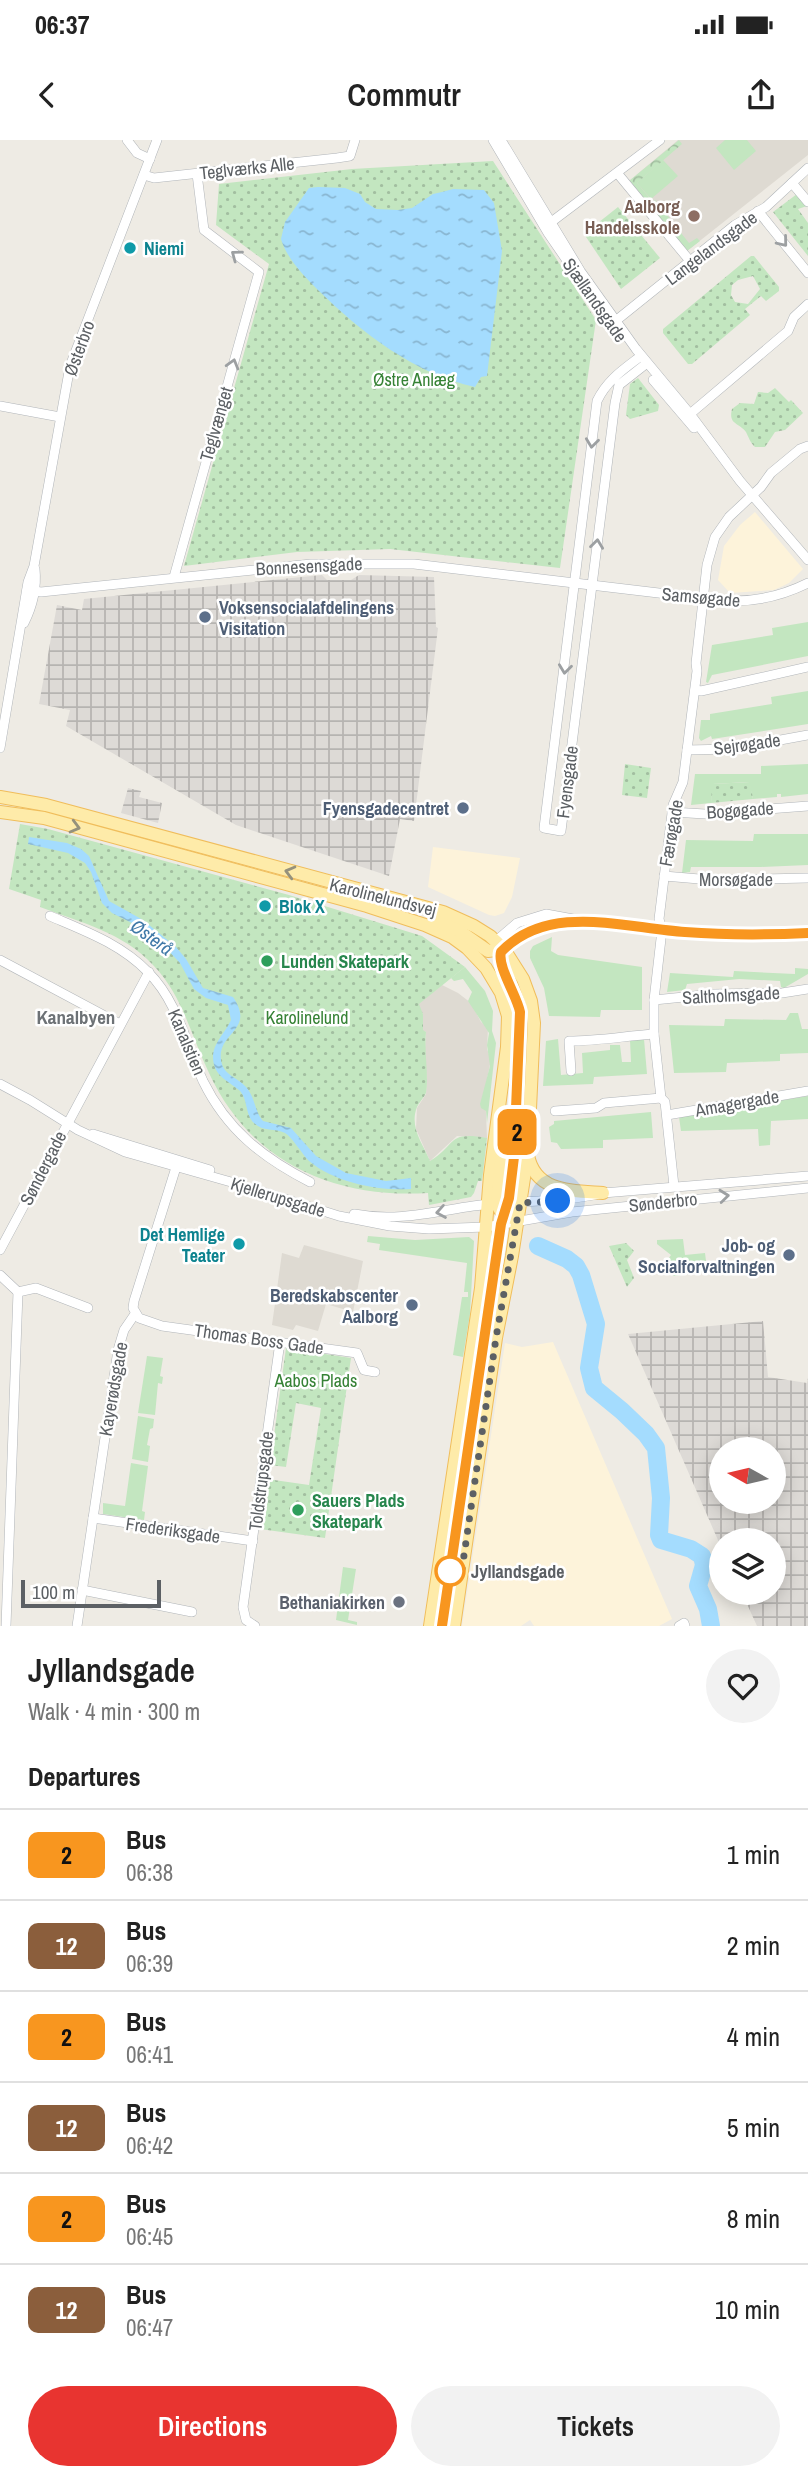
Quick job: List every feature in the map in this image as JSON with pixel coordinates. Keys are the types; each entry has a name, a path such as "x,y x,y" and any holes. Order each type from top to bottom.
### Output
{"main road":[{"name":"Karolinelundsvej","path":"0,797 46,805 339,886 430,908 474,926 523,979 533,1012 528,1152 520,1203"},
{"name":"Karolinelundsvej","path":"0,812 44,818 368,906 440,931 463,944 486,968 505,1004 508,1016 496,1208"},
{"path":"368,906 432,919 496,947 486,968"},
{"path":"528,1152 532,1168 549,1185 560,1189 603,1193"},
{"path":"454,1626 496,1338 520,1203"},
{"path":"430,1626 478,1311 486,1227 496,1208 517,1220"}],"street":[{"path":"127,140 136,153 150,159"},
{"name":"Østerbro","path":"0,748 70,366 157,140"},
{"name":"Teglværks Alle","path":"144,175 154,178 350,156 355,140"},
{"name":"Sjællandsgade","path":"493,140 548,233 613,323 685,419 808,560"},
{"name":"Sjællandsgade","path":"501,140 613,323"},
{"path":"550,223 660,140"},
{"name":"Langelandsgade","path":"613,323 735,225 776,199 808,168"},
{"name":"Teglvænget","path":"175,574 259,272 204,230 197,174"},
{"path":"618,174 690,261"},
{"path":"792,183 808,202"},
{"path":"758,211 808,273"},
{"path":"690,414 788,331 794,317 808,304"},
{"name":"Sjællandsgade","path":"642,361 690,414 713,448"},
{"name":"Fyensgade","path":"642,361 619,385 615,403 561,831 544,828 597,401 611,379 642,361"},
{"path":"0,406 60,417"},
{"name":"Færøgade","path":"674,1186 667,1115 665,1102 661,1098 654,1034 654,1000 662,930 659,919 664,876 674,800 683,782 695,690 706,565 715,537 729,517 771,473 800,449 808,446"},
{"name":"Bonnesensgade","path":"31,590 175,574 311,564 394,563 591,585"},
{"name":"Samsøgade","path":"591,585 726,601 755,600 794,590 808,583"},
{"path":"695,690 701,691 808,667"},
{"name":"Sejrøgade","path":"687,750 731,749 808,735"},
{"name":"Bogøgade","path":"672,812 705,814 808,806"},
{"name":"Morsøgade","path":"664,876 690,879 808,878"},
{"path":"496,947 517,923 546,914 581,921 662,930 808,933"},
{"name":"Kanalstien","path":"50,916 111,943 149,972 180,1021 203,1081 222,1113 246,1140 275,1164 310,1182"},
{"path":"0,960 120,1024"},
{"name":"Søndergade","path":"0,1251 149,972"},
{"name":"Saltholmsgade","path":"654,1000 713,994 782,993 808,989"},
{"path":"571,1071 569,1041 654,1034"},
{"name":"Kjellerupsgade","path":"0,1084 78,1130 363,1222 429,1229 486,1227 517,1220"},
{"name":"Amagergade","path":"667,1115 808,1091"},
{"path":"555,1111 661,1098"},
{"name":"Kjellerupsgade","path":"177,1163 313,1204 360,1215 406,1217 496,1208"},
{"name":"Kayerødsgade","path":"77,1626 118,1350 124,1330 135,1314 134,1301 177,1163"},
{"name":"Sønderbro","path":"520,1203 573,1200 603,1193 674,1186 808,1176"},
{"name":"Sønderbro","path":"517,1220 583,1210 808,1188"},
{"path":"496,1208 520,1203"},
{"path":"0,1275 18,1292 6,1626"},
{"path":"18,1292 36,1287 89,1308"},
{"name":"Thomas Boss Gade","path":"135,1314 147,1323 357,1353 364,1370 375,1372"},
{"name":"Toldstrupsgade","path":"255,1626 246,1620 243,1608 280,1342"},
{"name":"Frederiksgade","path":"93,1518 253,1541"},
{"path":"82,1590 192,1612"},
{"path":"679,1626 684,1623 685,1626"}],"shaded area":[{"name":"Aalborg Handelsskole","path":"678,140 808,140 808,155 687,251 629,181"},
{"path":"755,512 803,569 789,583 774,590 730,593 718,580 724,546 740,525"},
{"path":"322,575 327,580 351,580 359,575 434,577 438,628 414,821 400,819 389,876 236,825 66,726 70,710 39,704 57,605 82,610 84,599"},
{"path":"128,788 141,791 139,797 162,803 158,823 121,813"},
{"path":"433,847 520,858 512,897 504,913 489,915 428,887"},
{"path":"442,985 471,1003 481,1022 488,1028 487,1049 491,1060 485,1089 487,1138 457,1136 430,1161 416,1129 417,1108 426,1094 427,1079 424,1063 426,1032 423,1031 423,1014 418,1004"},
{"path":"304,1245 363,1261 353,1312 326,1304 318,1331 296,1325 293,1330 272,1325 282,1253 299,1258"},
{"path":"763,1321 768,1377 807,1383 808,1378 808,1626 757,1626 747,1605 786,1605 786,1528 713,1528 628,1334"},
{"path":"553,1342 672,1619 659,1626 534,1626 530,1620 521,1626 462,1626 505,1343 522,1347"}],"green space":[{"path":"679,140 682,144 637,183 653,202 655,200 689,243 697,238 700,241 687,251 629,181"},
{"path":"725,140 747,140 756,151 734,170 716,148"},
{"path":"663,160 678,176 651,199 637,183"},
{"name":"Østre Anlæg","path":"493,161 596,320 560,568 390,549 297,552 184,566 269,264 216,225 219,184 352,169"},
{"path":"797,194 807,206 798,209 808,223 808,256 773,212"},
{"path":"618,207 660,258 621,289 584,234"},
{"path":"751,256 754,256 779,287 779,291 766,301 761,296 745,309 750,315 692,364 688,364 663,333 663,329","holes":["753,276 760,289 748,304 735,302 731,295 732,285 738,280"]},
{"path":"638,378 659,405 658,411 630,419 626,415 630,384"},
{"path":"775,388 803,413 785,430 775,432 765,447 755,447 746,432 733,421 732,409 740,403 754,404 758,392 768,393"},
{"path":"808,622 808,656 712,675 708,683 706,682 712,645 773,635 772,628"},
{"path":"808,691 808,724 712,739 711,736 701,741 699,738 701,720 710,720 710,714 772,704 771,697"},
{"path":"625,764 651,768 647,798 622,795"},
{"path":"808,764 808,794 781,797 781,794 777,794 777,797 753,799 749,782 713,784 711,803 691,805 695,774 761,774 761,766"},
{"path":"750,782 753,799 711,803 712,784"},
{"name":"Karolinelund","path":"20,824 48,829 289,895 422,936 465,967 419,1004 423,1014 423,1030 426,1032 427,1087 417,1107 415,1121 418,1135 430,1161 458,1138 487,1138 482,1181 478,1181 471,1197 429,1205 428,1193 359,1189 328,1181 298,1169 271,1152 247,1130 226,1104 209,1073 179,1003 153,965 115,937 40,907 41,900 9,889"},
{"path":"754,834 808,834 808,865 691,867 690,872 682,873 686,840 753,841"},
{"path":"552,937 551,951 558,955 642,967 642,1010 601,1010 600,1017 549,1016 544,988 530,958 530,951 533,946"},
{"path":"465,967 485,991 493,1011 492,1031 496,1043 487,1123 486,1111 480,1104 490,1066 487,1045 489,1033 468,1001 472,992 463,979 454,981 451,978"},
{"path":"795,968 808,969 808,974 784,988 781,987 780,981 739,979 687,984 685,990 667,992 670,973 733,977 734,971 795,974"},
{"path":"790,1013 798,1013 802,1029 808,1029 808,1053 780,1054 780,1061 727,1063 726,1072 674,1073 669,1025 724,1026 725,1019 786,1020"},
{"path":"558,1039 561,1075 583,1073 582,1053 610,1050 610,1045 620,1045 622,1062 631,1062 630,1040 644,1039 647,1074 594,1077 593,1084 543,1086 546,1041"},
{"path":"808,1096 808,1119 771,1121 770,1145 759,1146 758,1129 681,1131 679,1117"},
{"path":"651,1112 653,1138 603,1140 603,1148 561,1149 557,1143 551,1142 549,1127 554,1121"},
{"path":"368,1236 415,1240 469,1237 474,1241 470,1314 463,1357 453,1355 462,1297 468,1297 468,1292 464,1292 467,1263 379,1250 380,1244 367,1242"},
{"path":"683,1239 685,1255 705,1253 706,1261 702,1272 674,1276 666,1270 670,1265 666,1262 671,1255 657,1244 657,1240"},
{"path":"626,1243 634,1251 627,1260 634,1278 627,1287 609,1246"},
{"name":"Aabos Plads","path":"286,1348 351,1358 325,1538 260,1529 267,1479 309,1485 321,1408 296,1403 286,1467 270,1465"},
{"path":"147,1356 163,1358 160,1376 163,1377 162,1384 158,1383 155,1415 138,1413"},
{"path":"138,1416 154,1419 147,1445 150,1446 148,1462 132,1459"},
{"path":"131,1463 148,1466 142,1511 145,1512 144,1520 103,1514 103,1503 125,1506"},
{"path":"343,1567 356,1569 348,1620 357,1622 357,1625 336,1620"}],"water":[{"path":"309,188 345,188 360,194 365,202 376,209 398,210 412,208 433,194 453,189 484,190 494,203 502,251 487,376 481,377 475,387 431,372 391,350 336,307 297,267 281,239 285,222"},
{"path":"29,837 67,843 81,849 89,856 109,901 143,920 176,947 203,988 233,997 240,1017 221,1051 222,1065 249,1091 263,1121 291,1128 316,1156 346,1173 386,1181 411,1178 411,1189 372,1187 331,1175 309,1161 285,1133 261,1128 254,1123 242,1093 222,1077 214,1064 215,1047 231,1020 228,1005 206,998 194,989 180,963 163,945 136,925 112,913 102,903 85,863 68,853 28,844"}],"waterway":[{"path":"538,1246 567,1259 576,1266 581,1275 596,1324 589,1368 594,1388 646,1434 656,1448 661,1498 659,1535 661,1540 691,1549 702,1556 704,1565 698,1586 708,1609 711,1626"}],"bus line":[{"name":"2","path":"442,1626 501,1224 509,1198 518,1116 520,1012 516,996 499,962 501,952 534,929 581,921 686,932 808,933"}],"place":[{"name":"Aalborg Handelsskole","path":"694,216"},
{"name":"Niemi","path":"130,248"},
{"name":"Voksensocialafdelingens Visitation","path":"205,617"},
{"name":"Fyensgadecentret","path":"463,808"},
{"name":"Blok X","path":"265,906"},
{"name":"Lunden Skatepark","path":"267,961"},
{"name":"Det Hemlige Teater","path":"239,1244"},
{"name":"Job- og Socialforvaltningen","path":"789,1255"},
{"name":"Beredskabscenter Aalborg","path":"412,1305"},
{"name":"Sauers Plads Skatepark","path":"298,1510"},
{"name":"Jyllandsgade","path":"450,1571"},
{"name":"Bethaniakirken","path":"399,1602"}],"district":[{"name":"Kanalbyen","path":"76,1017"}],"route":[{"path":"450,1571 462,1569 496,1338 520,1203 558,1201"}],"water label":[{"name":"Østerå","path":"152,937"}]}
